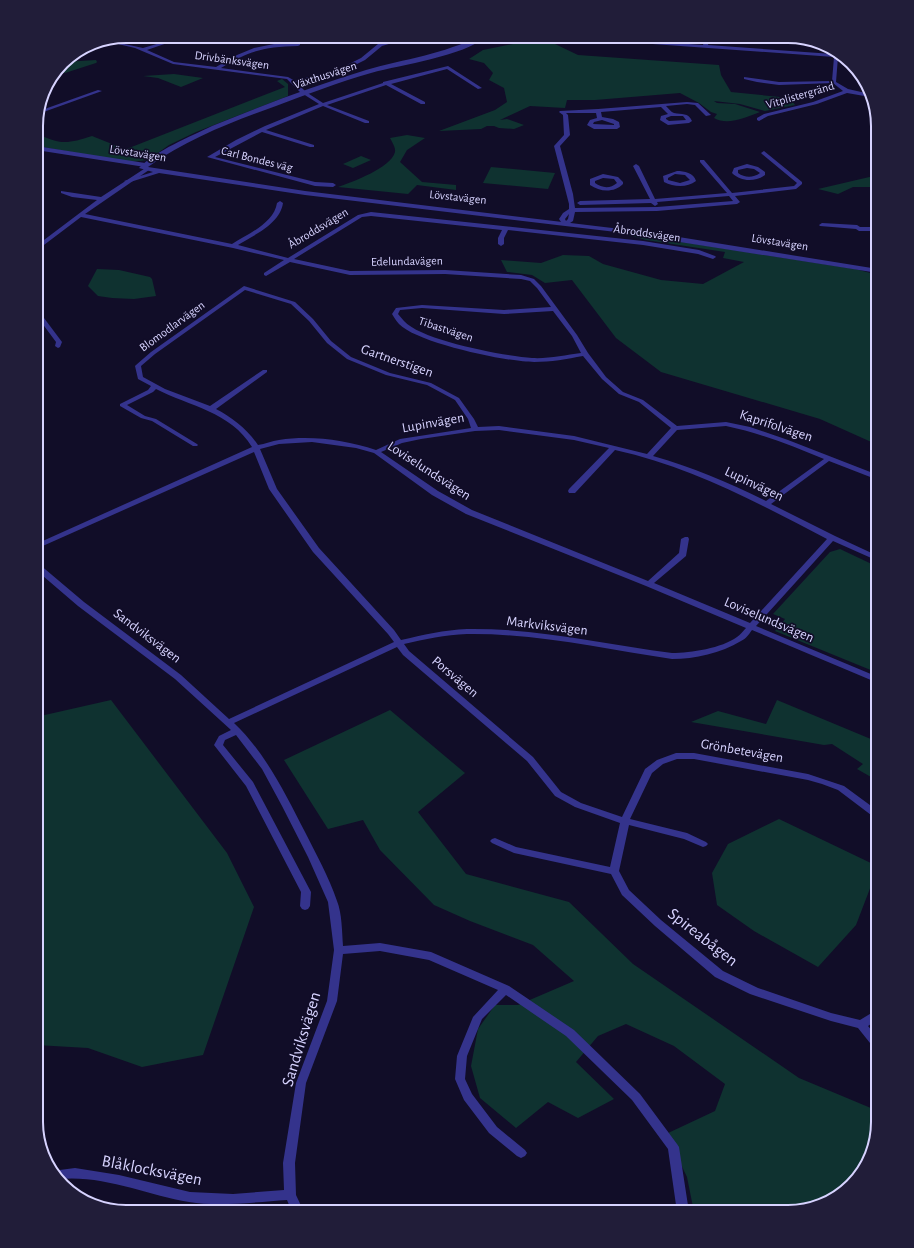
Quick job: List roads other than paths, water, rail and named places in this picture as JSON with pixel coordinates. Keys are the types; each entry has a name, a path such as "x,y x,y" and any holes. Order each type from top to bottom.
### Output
{"street":[{"path":"144,50 165,43"},
{"path":"367,122 322,103 303,93 295,82 343,69 363,59 380,45 387,43"},
{"name":"Växthusvägen","path":"146,167 164,152 215,127 303,93 370,72 452,51 472,43"},
{"path":"660,43 832,56"},
{"name":"Drivbänksvägen","path":"120,44 144,50 173,62 282,77 295,82"},
{"path":"218,68 255,48 266,46 298,45"},
{"path":"834,82 834,73 837,59"},
{"name":"Carl Bondes väg","path":"333,185 315,184 210,158 234,143 322,103 385,83 448,67 480,88"},
{"path":"746,78 774,83 834,82 847,91 865,95"},
{"path":"385,83 423,103"},
{"path":"45,111 100,91"},
{"name":"Vitplistergränd","path":"759,119 766,115 815,103 847,91"},
{"path":"702,161 737,202 657,209 572,210 565,214 566,221 573,216 572,210 564,168 559,157 557,146 567,135 565,115 562,112 598,111 687,103 696,104 708,115"},
{"path":"663,106 671,114"},
{"path":"598,111 600,118"},
{"name":"Carl Bondes väg","path":"262,130 312,146"},
{"name":"Växthusvägen","path":"146,167 162,158 177,146"},
{"name":"Lövstavägen","path":"43,149 146,167 181,175 318,195 566,221"},
{"name":"Lövstavägen","path":"43,152 190,172 330,195 566,221 871,269"},
{"path":"580,202 610,203 653,200 687,192 732,195 759,185 796,187 800,183 764,153"},
{"path":"162,158 160,163 162,165 190,172"},
{"path":"636,166 657,209"},
{"path":"43,244 146,167"},
{"path":"127,181 152,174 181,175"},
{"path":"607,188 610,203"},
{"path":"63,192 72,195 101,199"},
{"path":"233,246 264,226 277,213 280,203"},
{"name":"Åbroddsvägen","path":"266,274 288,259 365,214 643,243 698,252 713,257"},
{"name":"Edelundavägen","path":"80,215 233,246 350,273 445,272 521,276 532,280 575,336 585,354 604,378 621,393 641,401 675,428"},
{"path":"822,225 871,229"},
{"path":"501,244 501,238 506,228"},
{"name":"Blomodlarvägen","path":"244,288 153,353 138,366 140,378 154,386 211,409 231,422 250,438 256,448"},
{"name":"Gartnerstigen","path":"244,288 293,302 311,320 329,342 349,358 388,374 430,384 457,399 471,419 475,429"},
{"name":"Tibastvägen","path":"553,309 522,312 498,312 421,307 398,309 395,314 396,319 425,337 497,355 534,360 563,358 585,354"},
{"path":"43,320 60,342 58,346"},
{"path":"211,409 265,371"},
{"path":"154,386 151,391 122,406 143,417 154,420 195,445"},
{"name":"Kaprifolvägen","path":"675,428 726,424 750,428 871,475"},
{"name":"Lupinvägen","path":"376,452 407,440 475,429 499,428 574,438 649,456 680,466 738,490 832,538 871,556"},
{"path":"649,456 675,428"},
{"name":"Loviselundsvägen","path":"43,544 256,448 279,442 312,440 357,446 376,452 441,497 469,512 649,584 871,677"},
{"path":"572,491 614,447"},
{"name":"Porsvägen","path":"256,448 273,489 316,550 391,632 406,654 530,759 558,794 578,805 625,821 687,836 703,844"},
{"path":"767,504 829,458"},
{"name":"Markviksvägen","path":"229,722 399,643 415,638 452,632 517,634 680,657 718,650 740,639 832,538"},
{"path":"649,584 683,554 685,539"},
{"name":"Sandviksvägen","path":"43,572 81,604 178,677 229,722 265,767 313,857 333,902 339,950 332,1000 301,1083 289,1163 290,1195 295,1205"},
{"path":"237,732 222,738 218,745 250,784 266,812 306,892 305,906"},
{"name":"Grönbetevägen","path":"625,821 648,771 660,762 676,756 694,756 808,777 841,788 871,811"},
{"path":"495,841 514,850 614,871 625,821"},
{"name":"Spireabågen","path":"614,871 625,892 658,923 719,974 754,991 832,1017 860,1024"},
{"path":"339,950 380,948 431,956 505,989 570,1033 636,1097 673,1147 682,1205"},
{"path":"505,989 478,1017 462,1056 460,1079 468,1097 493,1130 521,1153"},
{"path":"871,1017 860,1024 871,1037"},
{"name":"Blåklocksvägen","path":"62,1174 75,1173 119,1180 190,1197 233,1200 290,1195"}]}
